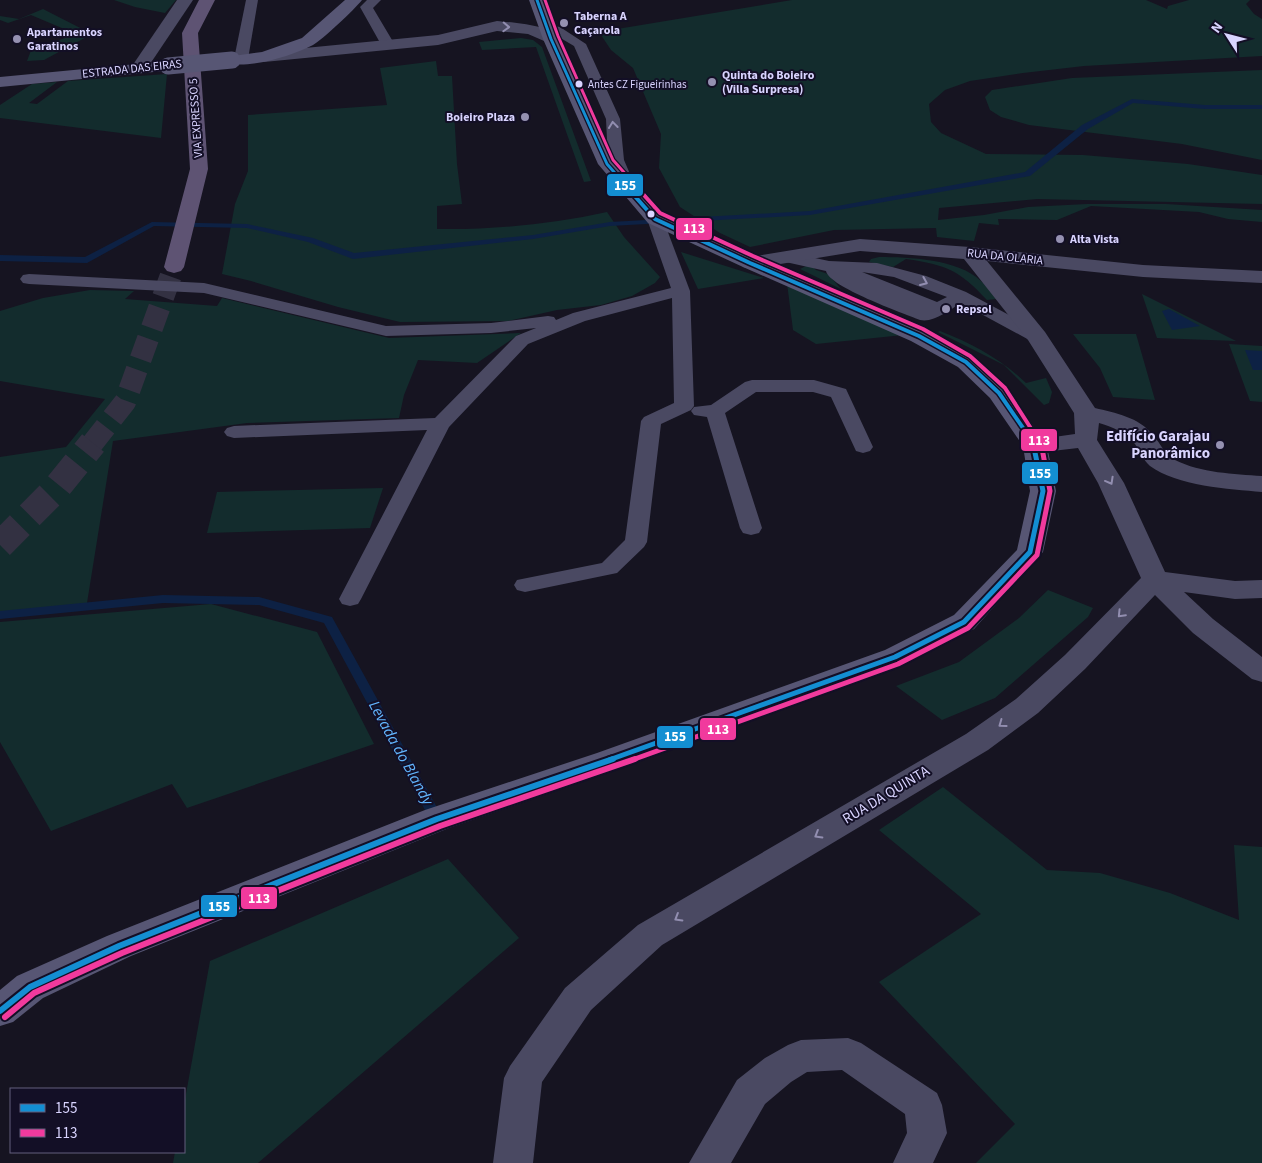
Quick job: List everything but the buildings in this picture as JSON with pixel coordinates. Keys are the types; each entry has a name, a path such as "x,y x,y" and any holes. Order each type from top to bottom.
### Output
{"main road":[{"name":"VIA EXPRESSO 5","path":"174,267 199,169 190,33 207,0"},
{"name":"ESTRADA DAS EIRAS","path":"0,82 264,57 308,41 354,0"},
{"path":"0,1011 30,987 119,946 437,819 617,758 894,657 964,622 1030,552 1043,491 1036,446 999,394 966,362 919,336 750,263 655,219 607,164 537,0"}],"street":[{"path":"138,69 185,0"},
{"name":"ESTRADA DAS EIRAS","path":"264,57 388,46 459,36 482,29 507,26 550,34"},
{"name":"RUA DA OLARIA","path":"750,263 860,245 970,253 1143,271 1262,276"},
{"path":"970,253 1037,337 1086,413 1087,434 1085,440"},
{"path":"1086,413 1126,425 1142,436 1157,460 1176,470 1200,476 1262,484"},
{"path":"1036,446 1085,440"},
{"path":"1085,440 1111,482 1155,579 1203,626 1262,672"},
{"path":"1155,579 1235,590 1262,589"},
{"name":"RUA DA QUINTA","path":"513,1163 523,1078 578,999 650,935 977,742 1020,711 1075,662 1155,579"},
{"path":"709,1163 752,1092 778,1070 801,1056 848,1054 923,1105 927,1133 913,1163"}],"lane":[{"path":"236,59 252,0"},
{"path":"375,0 366,7 388,46"},
{"path":"525,586 609,568 636,542 651,421 684,406 681,291 655,219"},
{"path":"787,257 835,267 864,266 878,268 913,277 983,306 1037,337"},
{"path":"835,267 835,274 850,284 926,316 960,297"},
{"path":"29,279 204,288 386,331 491,328 579,317 681,291"},
{"path":"350,599 440,424 522,340 579,317"},
{"path":"674,410 715,411 752,386 814,386 839,393 863,448"},
{"path":"715,411 751,528"},
{"path":"234,432 440,424"}],"green space":[{"path":"114,0 176,0 165,13 135,7"},
{"path":"792,0 1146,0 1167,9 1168,6 1189,0 1250,0 1246,4 1254,14 1262,19 1262,56 1084,66 1023,73 970,81 945,90 929,104 931,122 941,133 986,154 1083,155 1188,164 1262,175 1262,204 1037,199 939,208 938,220 984,215 1028,207 1087,204 1166,204 1262,210 1262,222 1228,219 1199,212 1091,206 1057,220 998,219 999,225 979,223 974,241 937,237 936,228 834,230 750,247 720,233 680,207 659,168 661,134 633,68 611,50 599,32"},
{"path":"43,9 92,34 44,60 27,61 33,45 54,42 76,34 31,15 8,23 0,20 0,16 19,19"},
{"path":"521,38 533,40 542,47 591,181 584,182 536,47 482,50 479,42"},
{"path":"436,61 438,76 452,76 457,164 462,204 437,206 437,229 523,225 607,212 624,237 660,277 655,283 632,296 601,305 557,310 508,321 400,322 338,307 222,274 235,204 248,171 248,115 387,105 380,68"},
{"path":"1262,70 1262,160 1182,144 1029,125 1001,117 990,110 985,97 992,90 1072,78"},
{"path":"167,74 161,138 0,118 0,105 32,84 57,82 29,103 37,104 68,81"},
{"path":"681,252 764,278 698,289"},
{"path":"879,257 918,259 933,261 960,268 981,281 996,299 987,300 960,275 951,270 906,259 893,267 869,262 871,259"},
{"path":"810,264 816,270 828,274 841,289 800,269"},
{"path":"787,283 913,334 816,344 793,330"},
{"path":"90,290 134,291 125,299 217,306 222,298 389,338 521,333 477,363 418,360 404,395 399,418 247,423 113,441 87,603 0,615 0,457 66,447 105,399 0,381 0,311 43,298"},
{"path":"1142,294 1236,341 1157,338"},
{"path":"940,331 964,341 1004,365 938,332"},
{"path":"1073,334 1136,334 1155,400 1113,397 1100,368"},
{"path":"1229,344 1262,346 1262,402 1250,401"},
{"path":"1004,365 1026,383 1046,378 1052,392 1049,403 1044,405"},
{"path":"383,488 370,528 207,533 217,492"},
{"path":"1048,590 1093,608 1088,617 995,698 942,720 896,686 959,662 1019,618"},
{"path":"211,604 317,632 374,744 187,808 172,784 51,831 0,742 0,622"},
{"path":"943,787 1047,870 1100,873 1170,893 1239,920 1234,845 1262,847 1262,1163 976,1163 1015,1124 879,982 981,914 879,830"},
{"path":"448,859 519,938 258,1163 173,1163 175,1153 185,1153 185,1099 210,961"}],"water":[{"path":"1169,309 1200,326 1172,330 1162,311"},
{"path":"1245,350 1262,351 1262,370 1253,370"}],"waterway":[{"path":"0,258 87,260 152,224 247,226 310,240 353,256 533,237 610,224 810,213 1027,174 1085,127 1132,101 1205,107 1262,107"},
{"name":"Levada do Blandy","path":"0,615 163,599 259,601 328,620 437,819 440,818"}],"tunnel":[{"path":"92,444 125,402 174,267"},
{"path":"0,545 55,490 93,443"}],"transit line":[{"name":"155","path":"0,1011 30,987 119,946 437,819 608,761 895,657 964,622 1030,552 1043,491 1035,446 999,393 966,362 919,336 750,263 655,219 607,164 551,39 537,0"},
{"name":"113","path":"5,1017 34,993 122,953 440,826 611,768 898,664 968,628 1037,555 1050,491 1042,445 1005,388 970,356 923,329 753,256 660,213 613,160 558,36 545,0"}],"place":[{"name":"Taberna A Caçarola","path":"564,23"},
{"name":"Apartamentos Garatinos","path":"17,39"},
{"name":"Quinta do Boieiro (Villa Surpresa)","path":"712,82"},
{"name":"Antes CZ Figueirinhas","path":"579,84"},
{"name":"Boieiro Plaza","path":"525,117"},
{"name":"Alta Vista","path":"1060,239"},
{"name":"Repsol","path":"946,309"},
{"name":"Edifício Garajau Panorâmico","path":"1220,445"}]}
